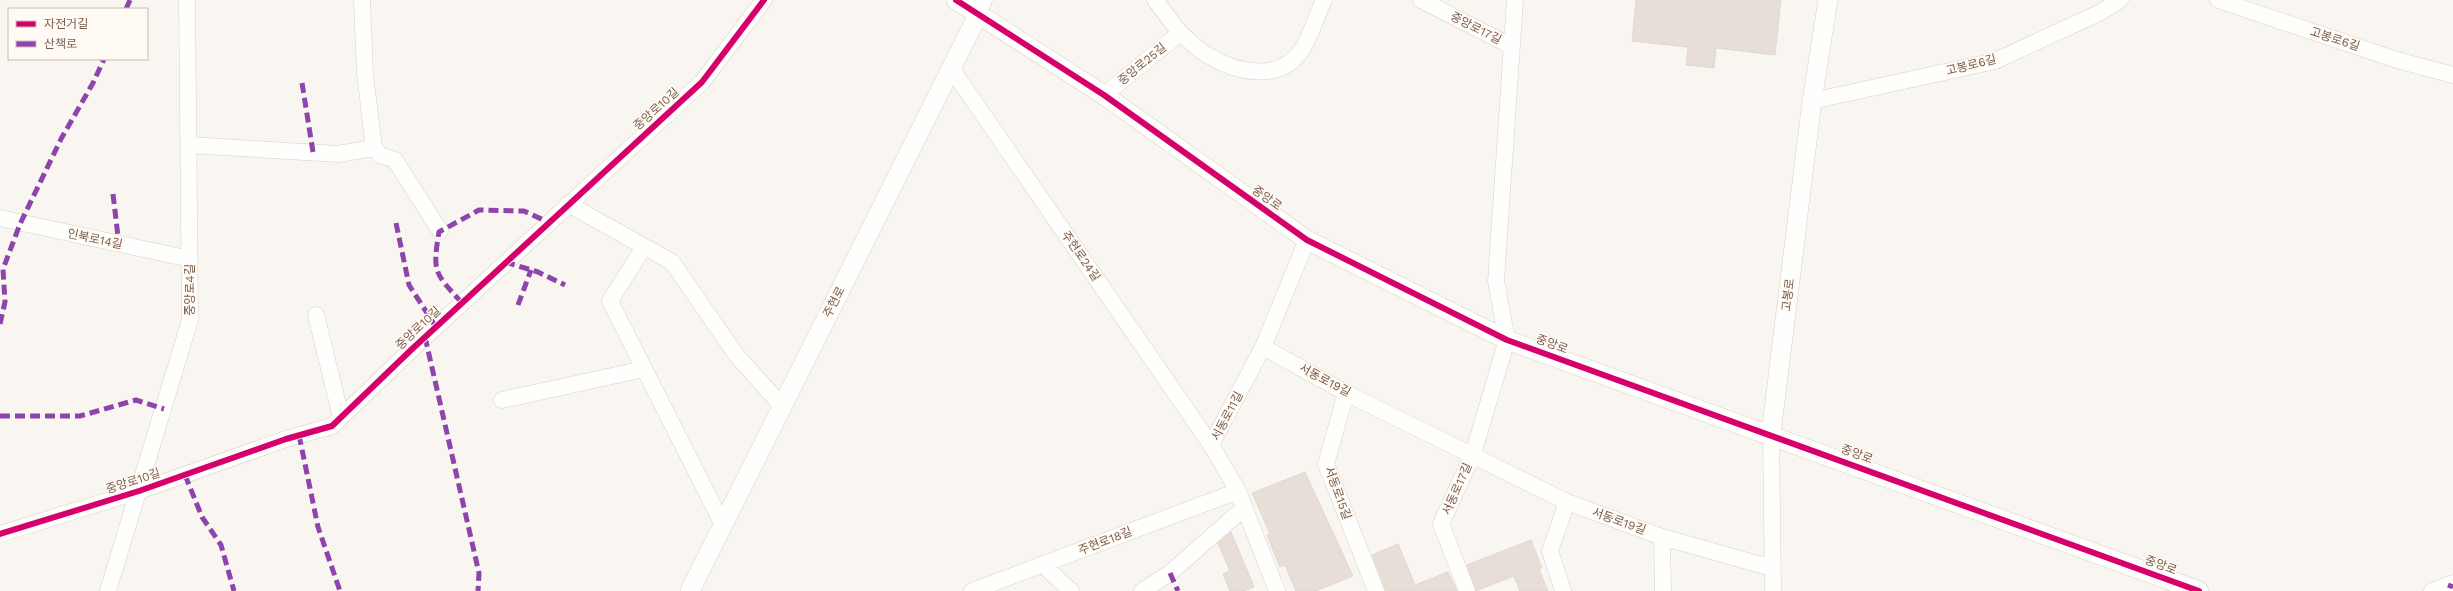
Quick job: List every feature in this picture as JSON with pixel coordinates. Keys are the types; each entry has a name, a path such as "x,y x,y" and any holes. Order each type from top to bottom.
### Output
{"street":[{"name":"중앙로4길","path":"108,591 190,320 187,0"},
{"path":"362,0 365,74 374,148 380,156 395,160 440,231"},
{"name":"중앙로10길","path":"0,534 139,491 286,439 332,426 568,204 702,82 764,0"},
{"name":"중앙로","path":"956,0 981,6 1104,96 1307,240 1507,340 1771,434 2199,591"},
{"path":"1155,0 1180,33 1208,56 1238,69 1266,73 1287,63 1300,51 1324,0"},
{"name":"중앙로17길","path":"1421,0 1511,46"},
{"path":"1473,454 1507,340 1496,281 1515,0"},
{"name":"고봉로","path":"1773,591 1771,434 1812,101 1828,0"},
{"name":"고봉로6길","path":"1812,101 1995,61 2101,12 2120,0"},
{"name":"고봉로6길","path":"2218,0 2397,60 2453,74"},
{"name":"주현로","path":"690,591 981,6"},
{"name":"중앙로25길","path":"1104,96 1180,33"},
{"name":"주현로24길","path":"951,68 1211,445"},
{"path":"189,145 338,154 374,148"},
{"path":"568,204 672,262 737,356 782,406"},
{"name":"인북로14길","path":"0,218 190,259"},
{"name":"서동로11길","path":"1277,591 1238,491 1211,445 1264,347 1307,240"},
{"path":"644,247 610,301 723,525"},
{"path":"316,315 341,417"},
{"name":"서동로19길","path":"1264,347 1346,393 1473,454 1567,502 1662,537 1772,568"},
{"path":"502,400 644,369"},
{"name":"서동로15길","path":"1346,393 1326,464 1376,591"},
{"name":"서동로17길","path":"1467,591 1441,524 1473,454"},
{"name":"주현로18길","path":"972,591 1238,491"},
{"path":"1563,591 1550,551 1567,502"},
{"path":"1142,591 1167,575 1244,508"},
{"path":"1662,537 1663,591"},
{"path":"1042,564 1071,591"},
{"path":"2432,591 2451,585"}],"building":[{"path":"1636,0 1781,0 1775,55 1716,48 1714,68 1686,65 1688,47 1632,41"},
{"path":"1305,472 1353,576 1316,591 1296,591 1285,565 1280,567 1267,535 1270,534 1252,493"},
{"path":"1231,532 1254,587 1244,591 1230,591 1223,574 1230,571 1218,543"},
{"path":"1531,540 1542,568 1539,569 1548,591 1520,591 1514,576 1476,591 1467,565"},
{"path":"1398,544 1415,585 1448,572 1457,591 1386,591 1372,555"}],"marked path":[{"path":"126,8 130,0"},
{"path":"0,324 5,302 3,269 20,224 61,139 93,83 104,60"},
{"path":"302,83 313,152"},
{"path":"113,194 119,245"},
{"path":"462,303 446,285 438,272 436,256 439,232 479,210 524,211 548,222"},
{"path":"396,223 409,285 436,327"},
{"path":"505,262 538,272 565,285"},
{"path":"518,305 531,270"},
{"path":"425,337 479,573 478,591"},
{"path":"0,416 80,416 136,400 164,409"},
{"path":"299,435 318,527 340,591"},
{"path":"185,475 202,517 221,545 234,591"},
{"path":"1170,573 1178,591"},
{"path":"2448,585 2453,587"}],"cycle path":[{"path":"0,534 139,491 286,439 332,426 411,350 702,82 764,0"},
{"path":"956,0 1104,95 1307,240 1507,340 2199,591"}]}
